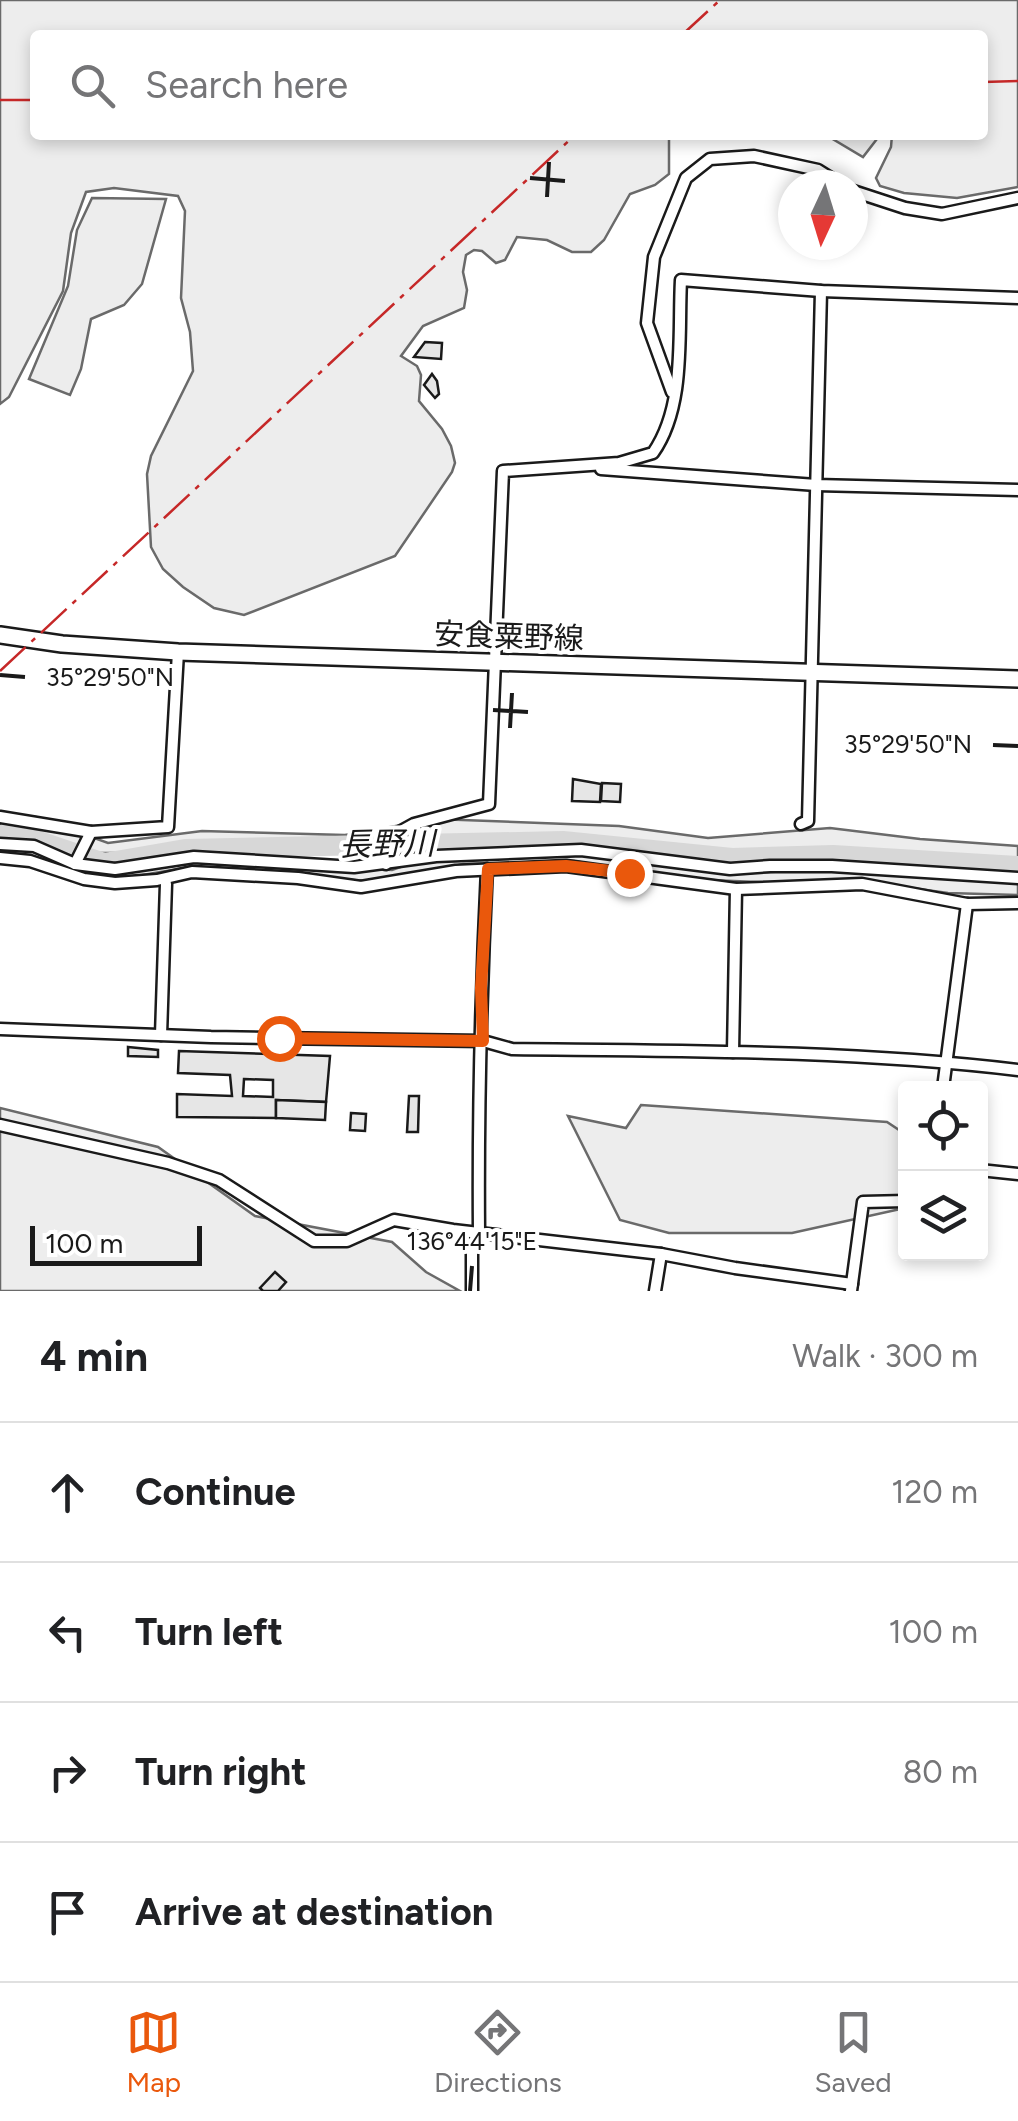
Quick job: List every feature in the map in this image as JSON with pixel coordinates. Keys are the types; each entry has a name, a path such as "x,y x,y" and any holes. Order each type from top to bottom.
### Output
{"main road":[{"name":"安食粟野線","path":"0,635 62,644 178,652 1018,679"}],"street":[{"path":"674,398 647,323 654,257 686,178 710,159 754,156 818,170"},
{"path":"868,195 905,208 942,214 1018,198"},
{"path":"385,862 384,841 414,824 489,804 503,470 619,463 653,453 666,429 674,398 681,280 821,291 1018,298"},
{"path":"801,824 808,821 814,674 821,291"},
{"path":"545,466 816,485 1018,490"},
{"path":"0,817 91,832 168,827 178,652"},
{"path":"76,862 91,832"},
{"path":"0,844 34,846 76,862 115,869 194,856 354,867 436,856 581,850 730,870 832,866 1018,878"},
{"path":"0,858 30,861 84,879 115,883 192,872 361,886 488,869 566,866 736,888 862,884 967,904 1018,902"},
{"path":"472,1291 472,1248 479,1233 478,1097 488,869"},
{"path":"161,1035 166,884"},
{"path":"733,1052 736,888"},
{"path":"944,1081 967,904"},
{"path":"0,1028 483,1041 512,1049 733,1052 946,1061 1018,1070"},
{"path":"0,1125 168,1163 218,1180 314,1241 347,1241 394,1220 661,1254 852,1287 863,1202 898,1202"},
{"path":"988,1171 1018,1174"},
{"path":"655,1291 661,1254"}],"shaded area":[{"path":"0,0 1018,0 1018,187 957,198 904,193 880,186 876,178 892,140 988,140 988,30 30,30 30,140 669,140 669,174 655,185 630,194 604,240 591,252 572,252 547,240 517,237 505,260 496,263 482,251 466,255 464,308 423,326 401,356 417,366 421,375 419,401 451,446 455,463 452,472 395,556 244,615 214,608 183,587 163,569 151,547 147,474 151,456 193,371 190,332 181,298 185,211 178,196 114,188 86,192 71,233 63,291 9,397 0,404"},
{"path":"834,140 876,140 863,157"},
{"path":"92,198 166,199 142,284 124,305 91,319 81,369 70,395 29,379 68,286 77,230"},
{"path":"0,815 36,817 108,843 202,831 345,835 435,819 619,826 708,838 830,828 1018,846 1018,863 828,849 734,853 600,839 533,837 448,837 351,851 189,846 143,853 99,853 0,830"},
{"path":"0,848 28,849 81,869 194,860 392,870 418,861 579,854 732,874 807,870 1018,883 1018,895 948,893 876,883 685,879 574,861 463,864 365,881 190,867 119,879 93,877 0,854"},
{"path":"641,1105 887,1122 898,1129 898,1210 792,1233 669,1233 620,1220 568,1116 626,1128"},
{"path":"0,1108 158,1147 255,1216 392,1242 426,1272 460,1291 0,1291"}],"building":[{"path":"425,342 442,343 441,359 414,357"},
{"path":"432,374 439,394 435,398 424,385"},
{"path":"573,779 601,784 600,802 572,801"},
{"path":"602,783 621,784 620,802 601,801"},
{"path":"128,1047 158,1050 158,1057 128,1056"},
{"path":"179,1051 330,1056 326,1102 276,1100 276,1118 177,1117 177,1094 232,1096 230,1075 178,1073","holes":["244,1079 273,1080 273,1097 243,1096"]},
{"path":"409,1096 419,1096 418,1132 407,1132"},
{"path":"276,1100 326,1102 325,1120 276,1118"},
{"path":"351,1113 366,1114 365,1131 350,1130"},
{"path":"275,1272 286,1282 278,1291 263,1291 260,1288"}],"waterway":[{"name":"長野川","path":"0,835 36,840 104,863 185,849 563,841 732,858 833,855 1018,866"}],"power":[{"path":"687,30 720,0"},
{"path":"988,82 1018,81"},
{"path":"0,100 30,100"},
{"path":"0,671 570,140"}],"route":[{"path":"279,1038 483,1041 481,988 488,869 566,866 629,873"}]}
